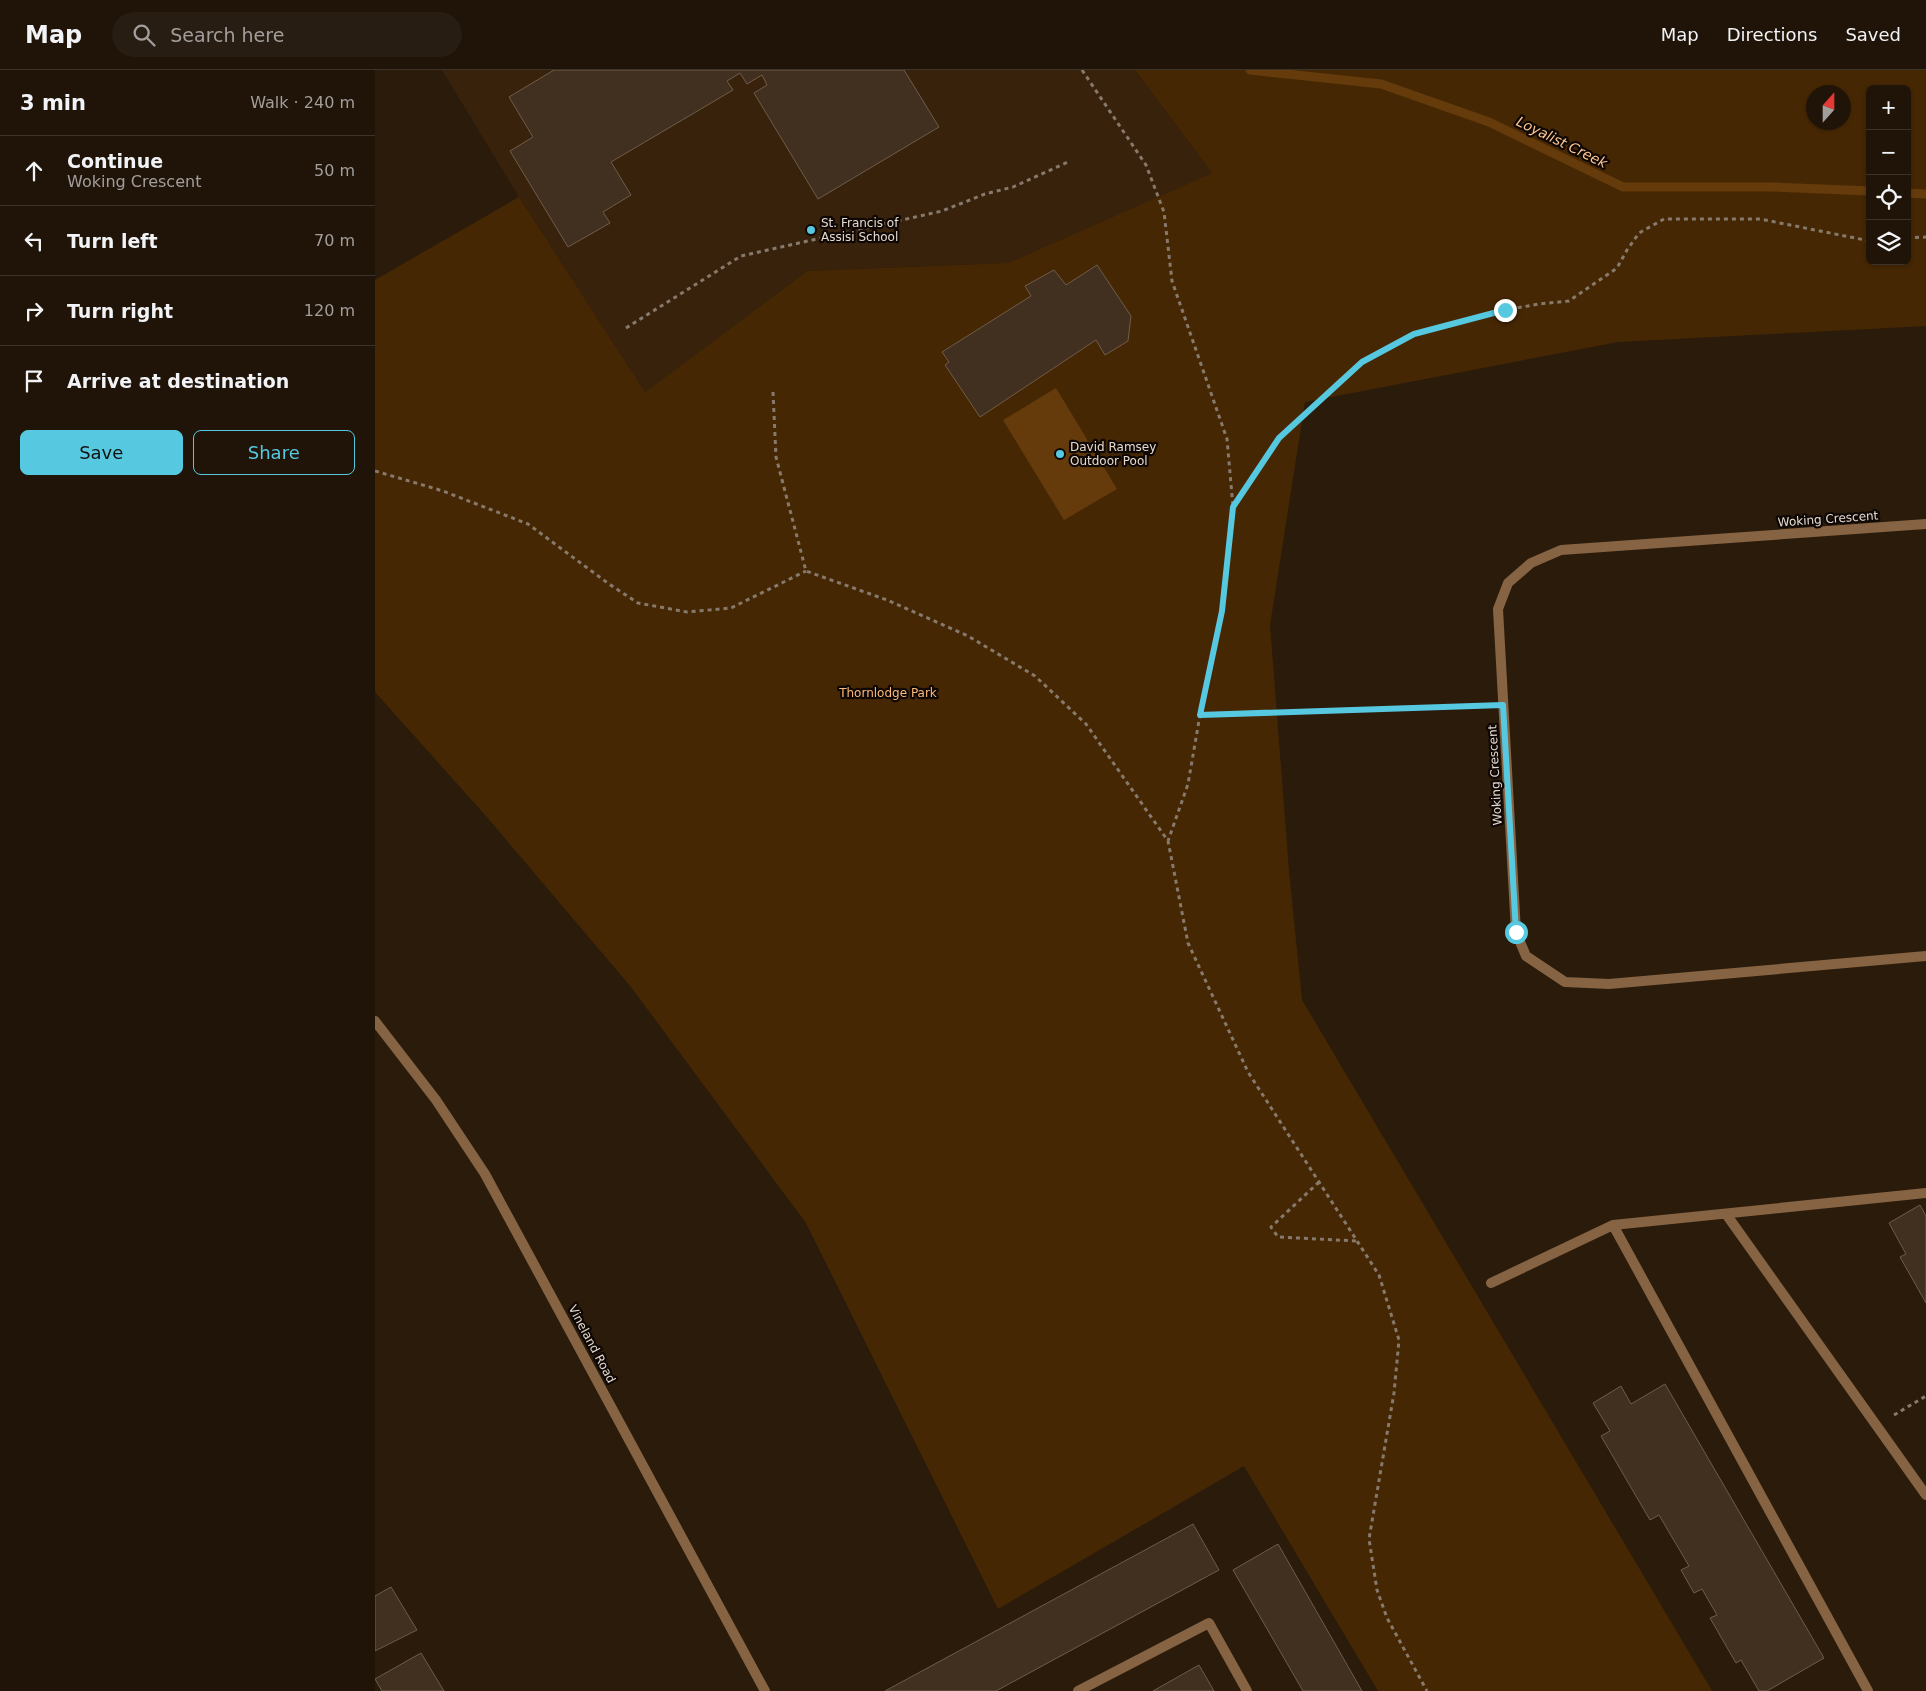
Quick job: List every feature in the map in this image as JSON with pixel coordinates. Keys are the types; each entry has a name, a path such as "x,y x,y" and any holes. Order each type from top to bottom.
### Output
{"street":[{"name":"Woking Crescent","path":"1926,524 1561,550 1531,563 1508,583 1498,609 1516,932 1526,956 1565,982 1609,984 1926,956"},
{"name":"Vineland Road","path":"375,1021 436,1100 485,1174 765,1691"},
{"path":"1491,1283 1613,1225 1926,1193"},
{"path":"1725,1214 1926,1495"},
{"path":"1613,1225 1868,1691"},
{"path":"1078,1691 1209,1623 1247,1691"}],"path":[{"path":"1082,70 1146,165 1164,212 1173,281 1227,439 1233,507 1222,611 1200,715 1188,784 1168,842"},
{"path":"626,328 741,256 942,212 985,194 1013,187 1068,162"},
{"path":"1233,507 1279,438 1362,362 1414,334 1505,310 1539,304 1569,302 1617,268 1639,233 1663,219 1760,219 1866,240"},
{"path":"1911,238 1926,237"},
{"path":"773,392 776,457 805,571"},
{"path":"375,471 443,491 528,524 638,603 687,612 731,608 805,571 887,600 968,636 1035,676 1086,724 1168,842 1188,943 1248,1072 1379,1275 1399,1340 1394,1393 1369,1539 1377,1590 1387,1618 1427,1691"},
{"path":"1200,715 1503,705"},
{"path":"1319,1182 1271,1226 1278,1237 1357,1241"},
{"path":"1877,1425 1926,1396"}],"shaded area":[{"name":"St. Francis of Assisi School","path":"442,70 1135,70 1212,173 1008,263 807,271 645,392 519,197"},
{"name":"David Ramsey Outdoor Pool","path":"1056,388 1117,489 1064,520 1003,420"}],"green space":[{"name":"Thornlodge Park","path":"1135,70 1926,70 1926,326 1618,342 1305,402 1270,625 1289,871 1302,1000 1712,1691 1378,1691 1244,1466 998,1609 806,1223 631,987 486,816 375,692 375,280 519,197 645,392 807,271 1008,263 1212,173"}],"building":[{"path":"554,70 904,70 939,127 818,199 754,93 767,85 762,75 747,84 740,73 727,81 733,90 611,162 631,195 603,212 610,223 568,247 510,151 533,137 509,97"},
{"path":"1097,265 1131,316 1128,341 1105,355 1096,340 980,417 945,365 949,362 942,352 1031,296 1025,286 1054,270 1066,285"},
{"path":"1920,1205 1926,1216 1926,1303 1900,1257 1906,1254 1889,1223"},
{"path":"1665,1384 1824,1658 1767,1691 1759,1691 1741,1660 1736,1663 1710,1618 1717,1615 1702,1589 1694,1593 1681,1570 1689,1566 1659,1515 1650,1520 1601,1436 1610,1431 1593,1403 1621,1386 1631,1404"},
{"path":"1193,1524 1219,1570 996,1691 885,1691"},
{"path":"1278,1544 1362,1691 1303,1691 1233,1570"},
{"path":"391,1587 417,1630 375,1651 375,1596"},
{"path":"421,1653 444,1691 382,1691 375,1679"},
{"path":"1199,1665 1214,1691 1153,1691"}],"waterway":[{"name":"Loyalist Creek","path":"1250,70 1381,84 1489,122 1623,187 1773,187 1866,191"},
{"name":"Loyalist Creek","path":"1911,193 1926,194"}],"place":[{"name":"St. Francis of Assisi School","path":"811,230"},
{"name":"David Ramsey Outdoor Pool","path":"1060,454"}],"route":[{"path":"1505,310 1414,334 1362,362 1279,438 1233,507 1222,611 1200,715 1503,705 1516,932"}]}
